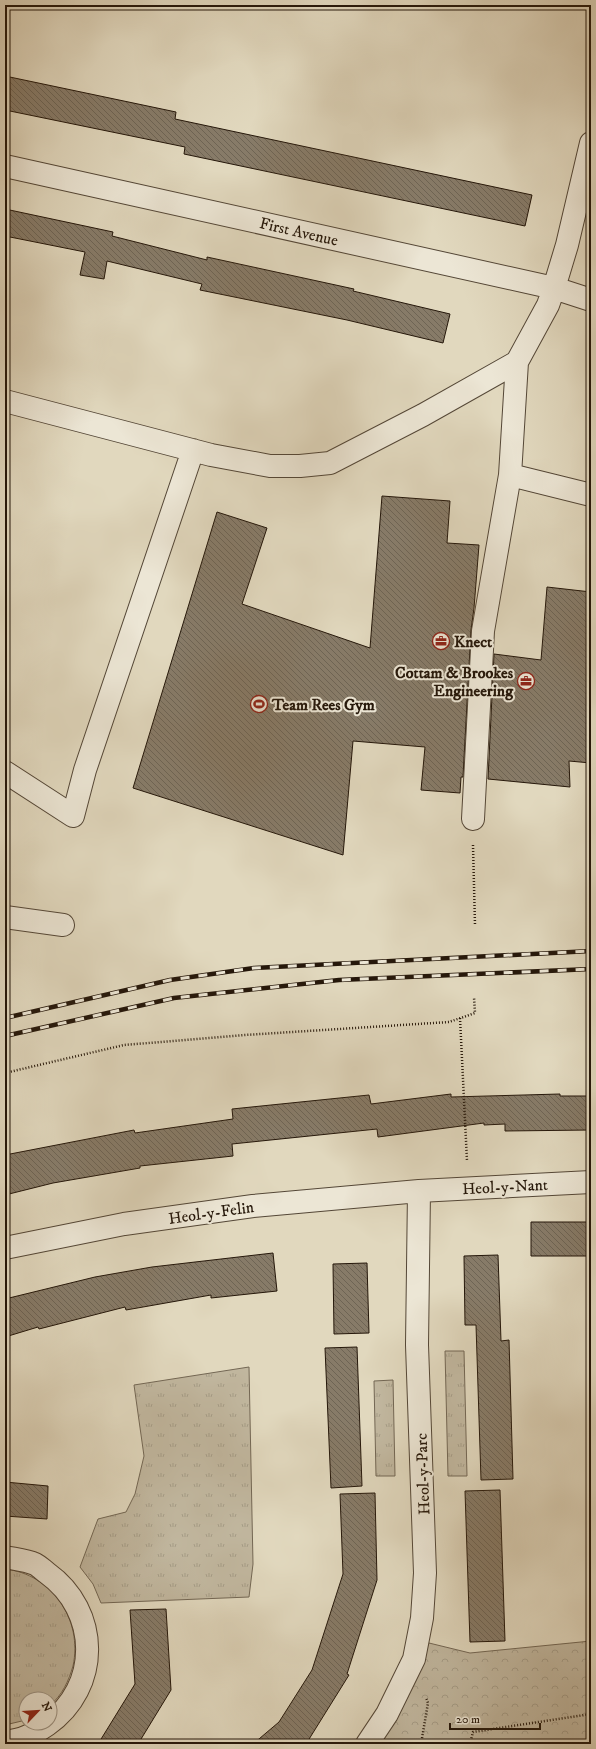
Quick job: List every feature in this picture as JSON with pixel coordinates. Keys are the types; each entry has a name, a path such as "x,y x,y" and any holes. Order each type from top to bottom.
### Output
{"street":[{"path":"473,819 483,631 510,475 517,362 548,305 554,288 567,245 591,143"},
{"name":"First Avenue","path":"5,166 554,288 591,300"},
{"path":"5,401 193,450 270,466 300,466 330,463 423,415 517,362"},
{"path":"5,772 73,816 85,770 193,450"},
{"path":"510,475 591,495"},
{"path":"5,917 63,925"},
{"name":"Heol-y-Nant","path":"419,1191 591,1182"},
{"name":"Heol-y-Felin","path":"5,1248 124,1224 253,1206 419,1191"},
{"name":"Heol-y-Parc","path":"367,1744 387,1714 414,1660 422,1618 424,1573 417,1345 419,1191"},
{"path":"5,1557 34,1564 61,1583 79,1609 88,1637 87,1666 77,1694 60,1716 36,1733 5,1741"}],"path":[{"path":"473,819 473,878 476,925"},
{"path":"5,1073 124,1045 261,1034 449,1022 475,1013 474,997"},
{"path":"460,1018 469,1188"},
{"path":"470,1744 473,1732 591,1714"}],"green space":[{"path":"445,1351 464,1351 467,1476 448,1476"},
{"path":"249,1367 253,1564 249,1597 101,1603 93,1584 80,1567 98,1519 126,1512 135,1494 144,1456 134,1385"},
{"path":"393,1380 395,1476 376,1476 374,1381"},
{"path":"5,1569 22,1573 37,1580 50,1590 60,1602 68,1616 73,1632 75,1649 73,1666 58,1697 58,1691 18,1691 18,1722 5,1725"},
{"path":"591,1641 591,1744 377,1744 429,1643 470,1653"}],"building":[{"path":"5,76 176,112 175,119 532,195 525,226 184,154 185,147 5,110"},
{"path":"5,209 113,232 112,236 207,260 207,257 354,289 353,291 450,314 443,343 347,320 200,290 202,284 107,261 104,279 80,275 85,252 5,236"},
{"path":"382,496 450,501 447,543 479,545 471,630 463,777 461,777 460,793 421,790 425,747 353,741 343,855 133,788 217,512 267,528 242,604 370,648"},
{"path":"547,587 591,592 591,763 569,761 570,787 488,779 494,654 541,660"},
{"path":"451,1094 451,1097 560,1094 560,1096 591,1096 591,1130 505,1131 505,1124 484,1125 484,1123 378,1137 377,1129 232,1144 233,1156 140,1166 140,1168 53,1183 5,1195 5,1155 134,1130 135,1133 233,1119 232,1109 369,1095 371,1104"},
{"path":"531,1222 591,1222 591,1256 531,1256"},
{"path":"273,1253 277,1291 211,1298 211,1295 126,1310 125,1307 39,1329 38,1327 5,1337 5,1299 95,1277 152,1267"},
{"path":"498,1255 501,1341 509,1340 513,1479 481,1480 476,1325 465,1325 464,1256"},
{"path":"367,1263 369,1333 334,1334 333,1264"},
{"path":"357,1347 362,1486 331,1488 325,1348"},
{"path":"5,1482 48,1486 47,1519 5,1516"},
{"path":"500,1490 505,1641 470,1642 465,1491"},
{"path":"375,1493 377,1580 347,1674 349,1675 306,1744 253,1744 279,1722 312,1670 343,1574 340,1494"},
{"path":"166,1609 171,1690 138,1744 98,1744 135,1684 130,1610"}],"railway":[{"path":"5,1018 170,980 254,968 591,951"},
{"path":"5,1036 174,998 339,980 591,969"}],"place":[{"name":"Knect","path":"441,641"},
{"name":"Cottam & Brookes Engineering","path":"526,681"},
{"name":"Team Rees Gym","path":"259,704"}]}
